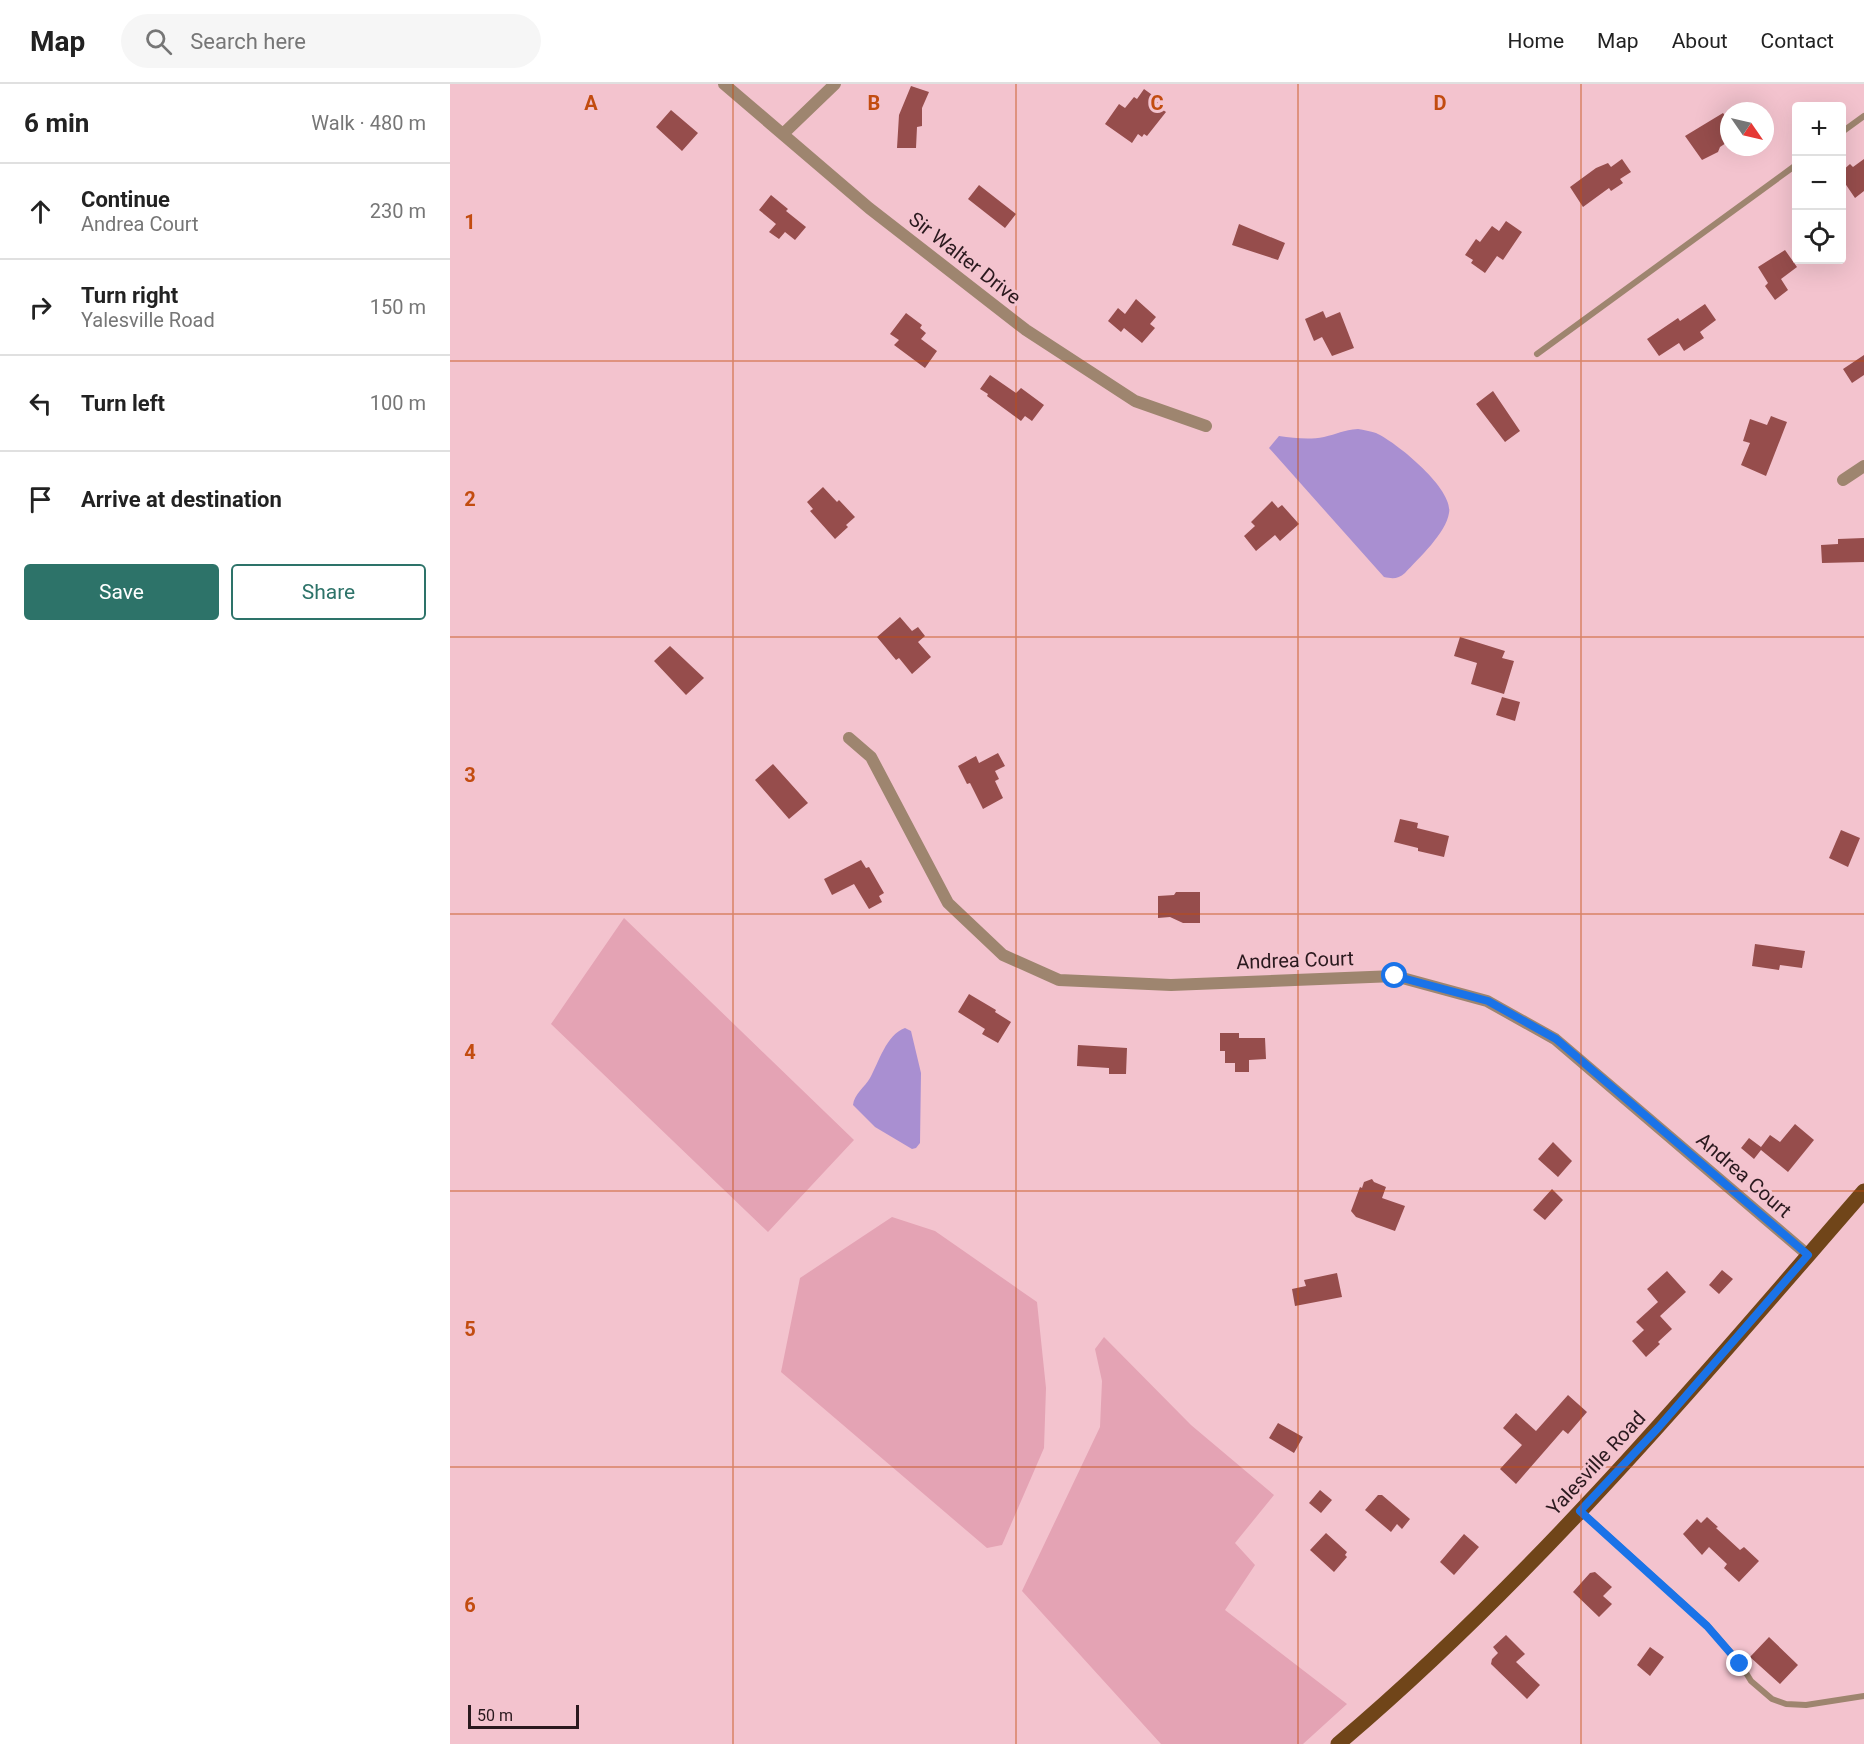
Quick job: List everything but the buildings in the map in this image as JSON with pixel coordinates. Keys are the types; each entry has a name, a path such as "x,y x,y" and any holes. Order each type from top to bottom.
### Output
{"main road":[{"name":"Yalesville Road","path":"1338,1744 1457,1635 1580,1511 1658,1428 1864,1191"}],"street":[{"name":"Sir Walter Drive","path":"724,84 869,208 1026,330 1135,401 1206,426"},
{"path":"784,133 835,84"},
{"path":"1843,480 1864,466"},
{"name":"Andrea Court","path":"849,738 870,757 948,903 1003,955 1059,980 1171,985 1395,976 1488,1001 1556,1039 1808,1255"}],"lane":[{"path":"1846,129 1864,116"},
{"path":"1537,354 1792,169"},
{"path":"1580,1511 1707,1626 1740,1664 1751,1681 1772,1699 1785,1704 1806,1705 1864,1696"}],"shaded area":[{"path":"1358,429 1376,433 1397,446 1422,467 1443,492 1448,503 1449,513 1443,529 1424,553 1405,573 1398,577 1384,577 1269,448 1279,436 1318,438"},
{"path":"624,918 854,1140 768,1232 551,1024"},
{"path":"905,1028 911,1031 921,1073 920,1143 912,1149 875,1127 853,1105 855,1097 870,1078 888,1043"},
{"path":"892,1217 935,1231 1037,1302 1046,1388 1044,1448 1002,1545 987,1548 781,1372 800,1278"},
{"path":"1104,1337 1191,1425 1274,1495 1235,1543 1255,1565 1225,1610 1347,1704 1303,1744 1161,1744 1022,1591 1100,1427 1102,1381 1095,1349"}],"route":[{"path":"1395,976 1488,1001 1556,1039 1808,1255 1658,1428 1580,1511 1707,1626 1740,1664"}]}
